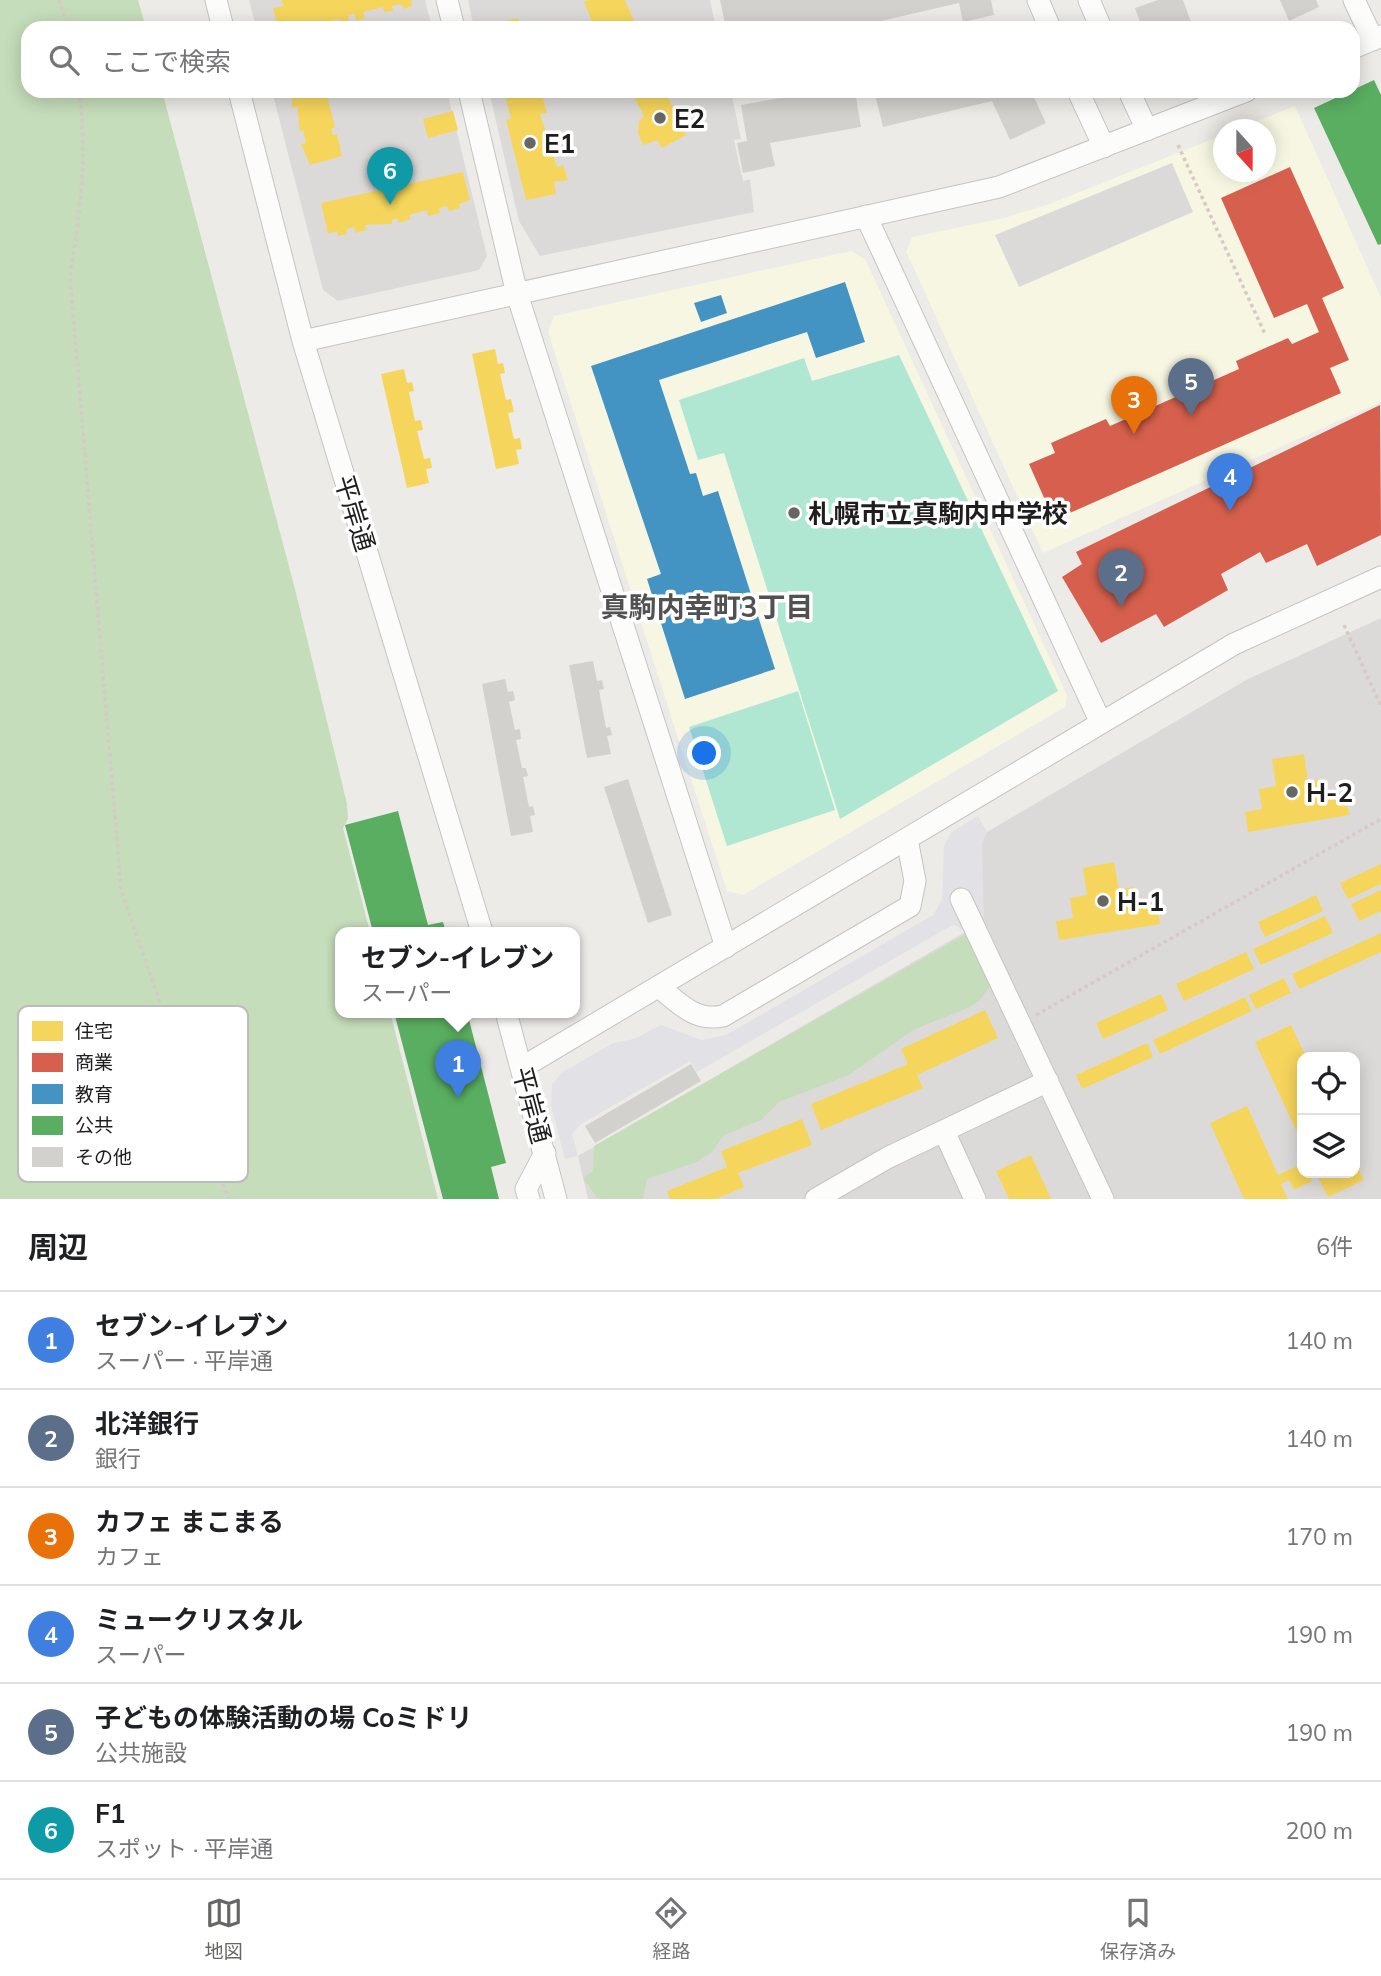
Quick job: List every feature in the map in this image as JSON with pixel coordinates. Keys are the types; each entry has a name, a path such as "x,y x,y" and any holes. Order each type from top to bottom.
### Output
{"street":[{"path":"216,0 221,21"},
{"path":"447,0 452,21"},
{"path":"1038,0 1047,21"},
{"path":"1089,0 1098,21"},
{"path":"1354,0 1369,41"},
{"name":"平岸通","path":"241,98 303,341 480,927"},
{"path":"471,98 517,294 726,947"},
{"path":"1081,98 1104,147"},
{"path":"1132,98 1147,131"},
{"path":"303,341 999,187 1229,98"},
{"path":"866,216 1101,723"},
{"path":"523,1067 1234,644 1381,578"},
{"path":"659,987 693,1014 709,1019 723,1016 899,912 910,905 914,896 915,881 907,839"},
{"path":"961,899 1103,1199"},
{"name":"平岸通","path":"508,1018 556,1199"},
{"path":"816,1199 878,1163 1048,1081"},
{"path":"944,1131 975,1199"},
{"path":"528,1199 526,1189 545,1153"}],"path":[{"path":"59,0 66,21"},
{"path":"80,98 85,131 82,205 70,278 121,890 161,1006"},
{"path":"1178,145 1265,334"},
{"path":"1344,625 1381,706"},
{"path":"1021,1024 1381,819"},
{"path":"222,1182 228,1199"}],"shaded area":[{"path":"249,0 425,0 430,21 254,21"},
{"path":"468,0 710,0 714,21 472,21"},
{"path":"274,98 449,98 487,256 479,270 338,301 323,290"},
{"path":"491,98 732,98 741,139 734,140 743,181 750,179 754,212 540,256 519,221"},
{"path":"1295,106 1381,298 1381,402 1043,553 906,251 912,237 1004,218 1047,205 1213,139 1213,182 1276,182 1276,119 1262,119"},
{"path":"1172,163 1193,212 1019,287 995,235"},
{"name":"札幌市立真駒内中学校","path":"851,251 865,259 1067,695 1065,707 743,895 727,891 548,332 554,316"},
{"path":"1381,618 1381,1199 1114,1199 982,916 982,842 987,832 1248,679"},
{"path":"978,816 987,832 982,842 984,922 965,932 955,925 949,927 697,1072 690,1061 581,1124 572,1134 578,1156 565,1159 551,1106 552,1085 561,1073 613,1043 634,1039 661,1025 702,1040 726,1035 933,915 942,900 944,846 952,832"},
{"path":"965,932 975,946 1096,1199 588,1199 578,1156"}],"green space":[{"path":"0,0 138,0 144,21 21,21 21,98 164,98 294,585 347,804 348,819 343,828 369,927 335,927 335,1018 392,1018 438,1199 0,1199"},
{"path":"899,355 1058,691 840,819 724,453 698,460 679,400 804,358 812,381"},
{"path":"798,691 835,810 727,846 689,727"},
{"path":"966,934 992,984 980,1000 970,1007 913,1030 849,1075 779,1102 761,1120 724,1135 713,1151 697,1162 647,1179 643,1199 598,1199 583,1178 593,1171 594,1146"}],"building: 住宅":[{"path":"281,0 411,0 412,6 404,9 401,4 392,6 393,11 384,12 383,7 363,12 365,18 356,21 355,14 348,15 349,20 346,21 276,21 273,8 284,6"},
{"path":"625,0 634,21 592,21 584,2"},
{"path":"292,98 328,98 335,127 331,129 333,135 337,134 342,156 310,165 301,144 306,143 303,130 300,132 297,106 292,108"},
{"name":"E1","path":"506,98 543,98 547,113 540,114 557,167 563,165 568,180 554,182 556,194 526,200 506,120 511,119"},
{"name":"E2","path":"635,98 668,98 686,135 662,148 657,140 643,145 638,133 639,121 644,116"},
{"path":"453,111 458,130 428,138 423,119"},
{"path":"463,172 470,200 459,204 460,208 449,211 447,206 439,208 440,213 428,216 427,210 409,215 410,219 399,223 397,218 392,220 392,224 365,225 366,230 356,233 354,227 346,229 347,234 338,236 337,231 328,234 321,203"},
{"path":"495,349 498,364 503,363 505,373 500,374 506,400 511,399 514,412 508,413 514,439 520,438 522,449 516,450 519,464 496,469 472,354"},
{"path":"404,369 407,383 412,382 414,391 409,392 415,421 421,420 423,430 417,431 424,459 430,458 432,468 426,469 429,483 407,488 381,374"},
{"name":"H-2","path":"1304,754 1308,781 1323,779 1327,798 1346,795 1349,815 1248,832 1245,812 1262,809 1259,789 1276,786 1272,759"},
{"name":"H-1","path":"1114,862 1119,890 1134,887 1137,907 1157,904 1160,924 1059,940 1056,921 1073,918 1070,898 1087,895 1083,868"},
{"path":"1381,864 1381,884 1348,899 1340,883"},
{"path":"1381,890 1381,911 1359,921 1351,904"},
{"path":"1316,895 1323,911 1265,937 1258,922"},
{"path":"1325,916 1333,933 1261,965 1253,949"},
{"path":"1381,933 1381,952 1299,989 1292,974"},
{"path":"1246,952 1254,969 1184,1001 1176,984"},
{"path":"1284,978 1291,993 1256,1009 1249,995"},
{"path":"1161,994 1168,1010 1103,1039 1096,1023"},
{"path":"1245,997 1252,1011 1160,1054 1153,1040"},
{"path":"985,1010 998,1038 917,1075 923,1088 821,1130 811,1104 908,1064 901,1049"},
{"path":"1291,1025 1304,1052 1297,1052 1297,1132 1255,1042"},
{"path":"1147,1043 1153,1057 1082,1089 1076,1075"},
{"path":"1247,1106 1278,1175 1297,1166 1297,1178 1311,1178 1312,1181 1294,1190 1289,1180 1281,1184 1288,1199 1244,1199 1210,1123"},
{"path":"802,1119 812,1145 738,1173 744,1187 716,1199 670,1199 667,1191 727,1167 721,1151"},
{"path":"1031,1155 1051,1199 1009,1199 996,1171"},
{"path":"1360,1172 1364,1180 1328,1197 1318,1178 1360,1178"}],"building: 商業":[{"path":"1290,167 1344,288 1322,298 1349,360 1330,368 1341,393 1054,520 1029,464 1055,453 1051,443 1106,419 1110,426 1239,369 1236,361 1288,338 1292,344 1319,332 1307,304 1274,318 1221,198 1257,182 1276,182 1276,173"},
{"path":"1380,405 1381,535 1317,566 1307,544 1266,563 1260,552 1221,574 1228,590 1164,627 1156,614 1101,643 1062,577 1082,564 1076,552"}],"building: 教育":[{"path":"845,282 865,342 816,358 807,332 659,380 690,474 696,473 703,496 718,491 775,669 685,699 647,579 661,574 591,366"},
{"path":"721,295 727,313 701,322 694,303"}],"building: 公共":[{"path":"1374,80 1381,95 1381,244 1378,245 1314,108 1335,98 1360,98 1360,87"},
{"path":"398,811 428,925 443,922 444,927 372,927 345,825"},
{"path":"396,1018 469,1018 506,1163 491,1167 499,1199 443,1199"}],"building: その他":[{"path":"720,0 991,0 994,15 963,21 959,3 881,21 724,21"},
{"path":"1158,0 1183,0 1191,21 1140,21 1135,8"},
{"path":"1280,0 1316,0 1319,7 1289,21"},
{"path":"782,98 856,98 861,127 770,143 775,166 743,173 737,143 747,141 741,105"},
{"path":"876,98 1034,98 1046,123 1010,140 992,101 883,127"},
{"path":"593,661 597,681 602,680 604,689 599,690 606,728 610,727 612,735 607,736 611,754 587,758 569,665"},
{"path":"505,679 508,692 513,691 515,700 509,702 515,730 520,729 521,739 516,740 522,768 526,768 528,776 523,777 529,807 533,806 535,815 530,816 533,832 511,836 482,684"},
{"path":"628,779 672,915 648,923 604,787"},
{"path":"691,1064 701,1081 595,1143 585,1126"}],"place":[{"name":"E2","path":"660,118"},
{"name":"E1","path":"530,143"},
{"name":"F1","path":"390,205"},
{"name":"子どもの体験活動の場 Coミドリ","path":"1191,416"},
{"name":"カフェ まこまる","path":"1134,434"},
{"name":"ミュークリスタル","path":"1230,511"},
{"name":"札幌市立真駒内中学校","path":"794,513"},
{"name":"北洋銀行","path":"1121,607"},
{"name":"H-2","path":"1292,792"},
{"name":"H-1","path":"1103,901"},
{"name":"セブン-イレブン","path":"458,1098"}],"district":[{"name":"真駒内幸町3丁目","path":"707,606"}]}
